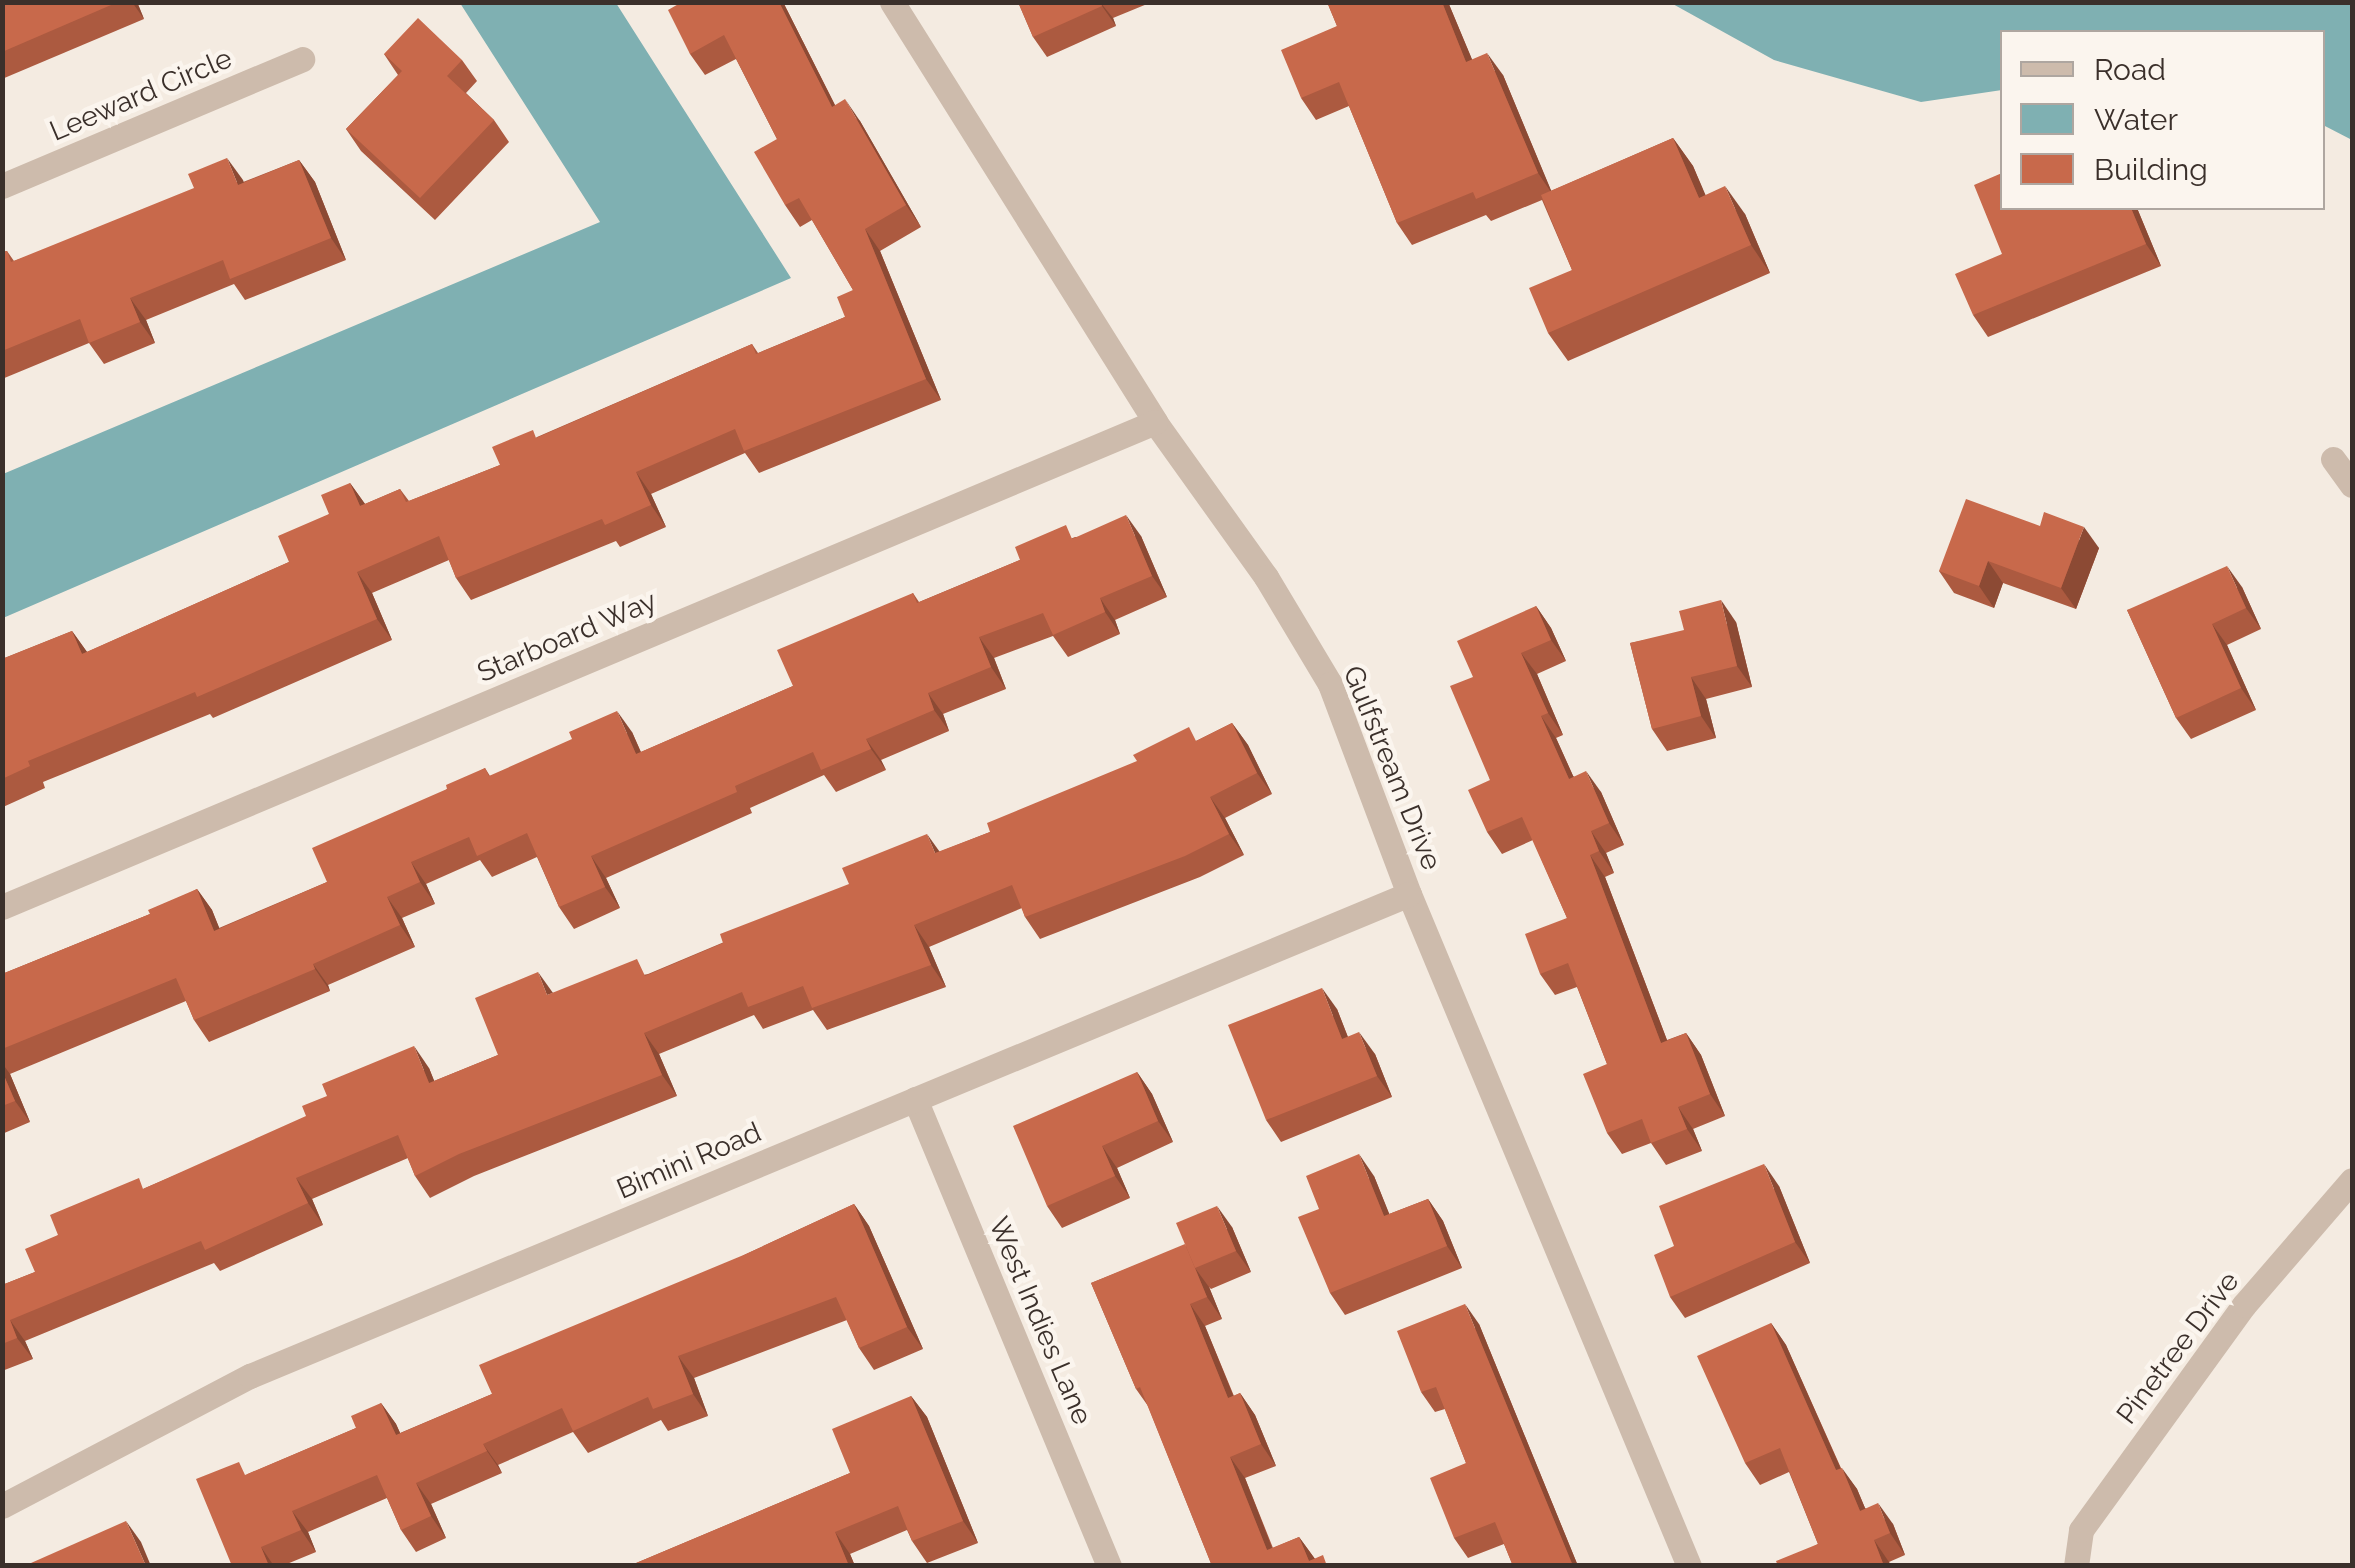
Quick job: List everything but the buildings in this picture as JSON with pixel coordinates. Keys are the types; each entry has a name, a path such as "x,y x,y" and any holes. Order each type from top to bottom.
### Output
{"street":[{"name":"Gulfstream Drive","path":"892,2 1154,422 1266,578 1330,684 1409,894 1689,1566"},
{"name":"Leeward Circle","path":"2,186 302,59"},
{"name":"Starboard Way","path":"2,907 1154,422"},
{"path":"2333,459 2352,485"},
{"name":"Bimini Road","path":"2,1506 250,1376 1409,894"},
{"name":"West Indies Lane","path":"916,1099 1110,1566"},
{"name":"Pinetree Drive","path":"2076,1566 2081,1530 2244,1305 2352,1180"}],"water":[{"path":"460,3 616,3 791,278 3,618 3,474 600,222"},
{"path":"1671,3 2352,3 2352,140 2325,126 2325,30 2000,30 2000,90 1921,102 1774,60"}]}
